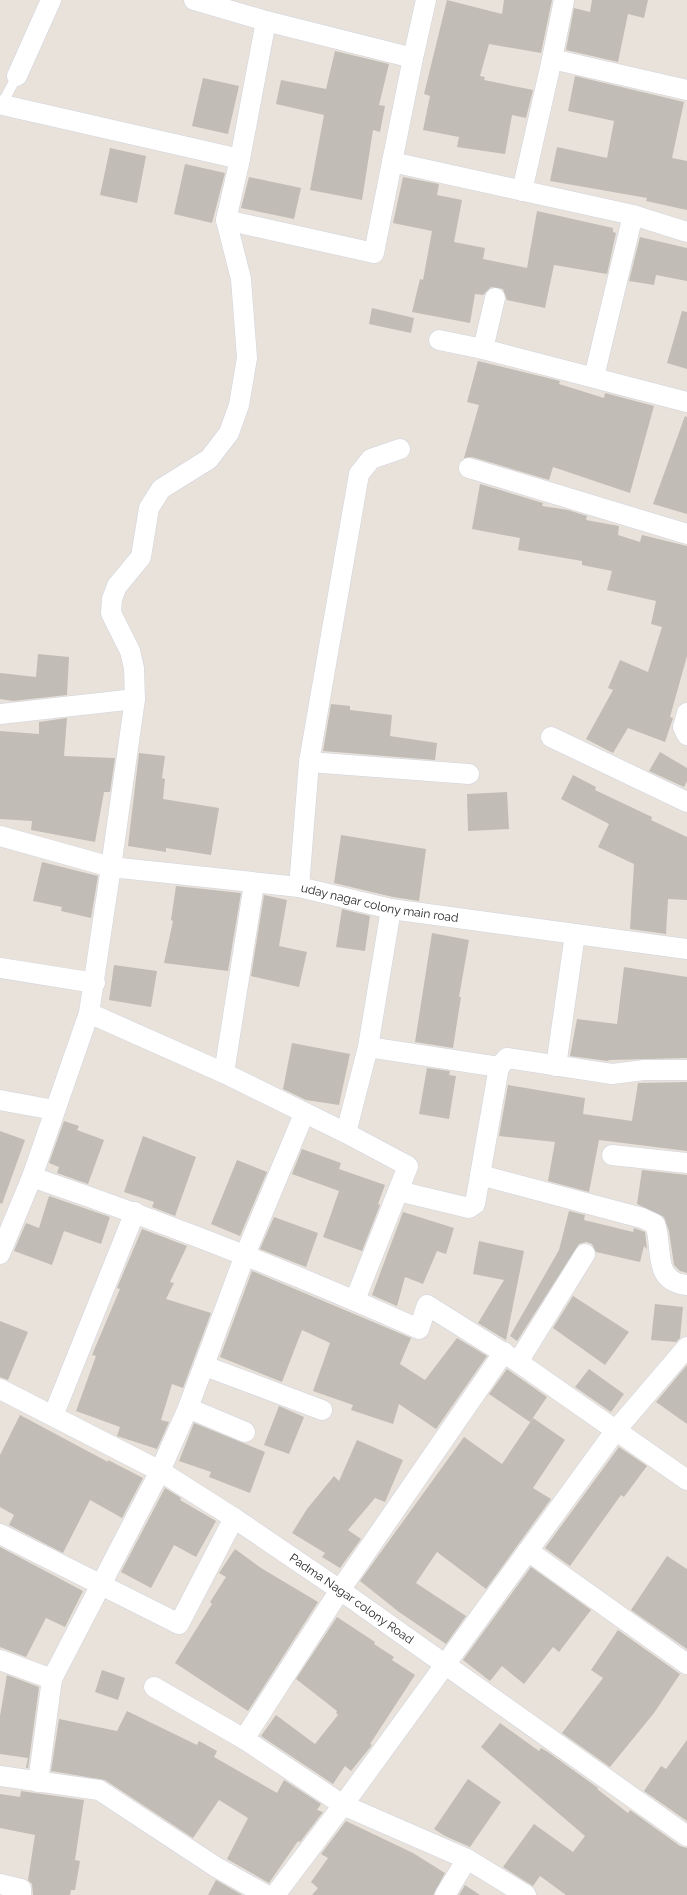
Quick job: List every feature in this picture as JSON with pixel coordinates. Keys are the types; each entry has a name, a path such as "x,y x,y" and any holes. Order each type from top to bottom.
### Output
{"street":[{"path":"16,76 51,0"},
{"path":"194,0 266,22 413,58"},
{"path":"226,220 374,253 426,0"},
{"path":"522,191 564,0"},
{"path":"0,1254 32,1177 89,1013 95,983 134,699 134,668 130,652 111,613 112,599 117,586 141,557 149,508 161,489 209,459 229,432 239,405 247,358 242,289 226,220 240,159 266,22"},
{"path":"552,59 687,90"},
{"path":"1,106 240,159"},
{"path":"392,162 633,215 687,232"},
{"path":"594,377 633,215"},
{"path":"484,349 495,298"},
{"path":"439,340 484,349 687,402"},
{"name":"uday nagar colony main road","path":"400,449 371,459 359,474 309,762 299,887 391,909 687,949"},
{"path":"469,468 687,534"},
{"path":"0,714 134,699"},
{"path":"687,713 682,727 687,735"},
{"path":"551,737 687,802"},
{"path":"309,762 469,774"},
{"path":"0,836 111,868 254,884 299,887"},
{"path":"224,1074 254,884"},
{"path":"346,1133 368,1047 391,909"},
{"path":"556,1066 575,934"},
{"path":"0,968 95,983"},
{"path":"89,1013 224,1074 346,1133 408,1166 355,1300"},
{"path":"368,1047 499,1067"},
{"path":"398,1191 469,1208 475,1204 499,1067 507,1058 612,1074 644,1070 687,1070"},
{"path":"0,1100 54,1110"},
{"path":"38,1782 52,1679 160,1471 205,1366 245,1254 304,1114"},
{"path":"612,1155 687,1163"},
{"path":"480,1174 642,1218 655,1224 662,1271 672,1281 687,1285"},
{"path":"32,1177 135,1212 245,1254 419,1329 427,1305 511,1357 687,1480"},
{"path":"53,1416 135,1212"},
{"path":"244,1739 340,1590 585,1254"},
{"path":"275,1895 344,1805 616,1430 687,1347"},
{"path":"205,1366 322,1410"},
{"name":"Padma Nagar colony Road","path":"0,1389 160,1471 234,1518 340,1590 687,1836"},
{"path":"188,1408 245,1432"},
{"path":"0,1534 178,1624 234,1518"},
{"path":"528,1551 687,1664"},
{"path":"0,1660 52,1679"},
{"path":"154,1687 244,1739 344,1805 467,1859 526,1895"},
{"path":"0,1776 99,1790 216,1867 266,1895"},
{"path":"444,1895 467,1859"},
{"path":"0,1884 21,1888 21,1895"}],"lane":[{"path":"1,106 16,76"}],"building":[{"path":"447,0 502,14 504,0 552,0 541,53 489,44 480,76 485,77 484,80 533,90 526,118 512,115 505,154 457,147 459,137 423,130 430,96 424,94"},
{"path":"592,0 648,0 644,18 628,14 618,62 566,50 574,8 590,12"},
{"path":"335,51 389,64 379,105 385,106 380,132 373,130 362,200 310,190 324,115 276,104 281,80 326,89"},
{"path":"575,76 684,102 672,158 687,161 687,210 646,201 647,198 550,181 557,147 607,158 614,121 568,111"},
{"path":"203,78 239,86 228,134 192,126"},
{"path":"110,148 146,156 137,203 100,195"},
{"path":"185,164 225,173 212,223 174,214"},
{"path":"249,177 301,188 294,219 241,208"},
{"path":"403,177 439,184 437,195 462,200 454,242 485,248 483,259 527,268 537,211 613,228 613,232 616,233 607,274 554,265 545,308 507,300 503,289 491,287 483,295 475,294 470,323 412,312 420,279 423,280 432,231 393,223"},
{"path":"640,237 687,248 687,281 656,275 654,285 629,281"},
{"path":"372,308 414,318 411,333 369,324"},
{"path":"682,311 687,312 687,369 667,363"},
{"path":"478,361 560,381 559,384 604,398 605,393 654,406 630,493 553,467 549,480 472,457 464,458 479,405 467,402"},
{"path":"685,416 687,417 687,514 653,504"},
{"path":"480,484 543,503 542,506 568,510 587,516 586,520 619,526 618,535 640,542 642,535 687,546 687,656 670,717 673,718 665,742 628,728 613,753 586,739 613,690 608,688 620,660 648,672 662,627 651,624 656,601 607,590 612,571 582,565 582,561 518,550 520,538 472,529"},
{"path":"38,654 69,657 67,695 13,701 0,699 0,673 36,677"},
{"path":"331,704 350,706 350,710 392,715 390,736 437,743 435,760 323,751"},
{"path":"67,718 64,756 115,758 110,792 104,792 95,842 31,830 32,821 0,819 0,731 39,734 39,722"},
{"path":"660,752 687,768 687,781 684,787 649,771"},
{"path":"139,753 165,756 162,778 165,779 163,799 219,808 211,855 166,848 166,852 128,846"},
{"path":"573,775 596,787 595,790 652,817 651,820 687,837 687,900 668,899 666,934 630,929 634,864 598,847 609,824 561,799"},
{"path":"507,792 509,829 468,831 467,794"},
{"path":"341,835 426,849 419,901 334,883"},
{"path":"42,862 98,876 91,918 61,911 62,907 33,901"},
{"path":"176,886 241,893 228,971 164,963 173,921 171,920"},
{"path":"264,895 287,900 279,946 307,952 299,987 251,976"},
{"path":"342,909 370,916 365,951 336,947"},
{"path":"432,933 469,940 459,997 461,997 453,1048 415,1042"},
{"path":"114,965 157,971 151,1007 109,1000"},
{"path":"624,967 687,977 687,1058 608,1061 570,1056 577,1019 617,1024"},
{"path":"292,1043 350,1054 339,1105 306,1100 283,1089"},
{"path":"427,1068 450,1071 449,1075 456,1076 449,1119 419,1114"},
{"path":"687,1082 687,1151 599,1140 589,1192 548,1181 555,1142 499,1136 508,1085 585,1098 583,1114 632,1121 638,1083"},
{"path":"64,1121 79,1126 77,1130 104,1140 88,1184 57,1173 59,1167 49,1163"},
{"path":"0,1131 25,1140 2,1204 0,1203"},
{"path":"143,1136 196,1157 175,1216 152,1207 154,1202 124,1192"},
{"path":"302,1149 341,1163 339,1169 385,1185 378,1204 380,1205 362,1251 323,1237 339,1191 292,1174"},
{"path":"237,1160 267,1172 240,1236 211,1224"},
{"path":"642,1170 687,1175 687,1273 680,1271 674,1265 669,1231 664,1217 637,1204"},
{"path":"49,1196 110,1217 101,1244 64,1231 52,1265 14,1251 26,1223 39,1228"},
{"path":"569,1211 585,1215 584,1220 633,1232 634,1228 645,1232 647,1249 644,1246 640,1262 596,1252 592,1244 586,1242 579,1244 517,1341 510,1336 559,1250"},
{"path":"403,1212 454,1228 446,1254 437,1251 423,1284 405,1277 397,1306 372,1295"},
{"path":"274,1217 318,1233 306,1267 260,1249"},
{"path":"142,1229 187,1246 170,1282 174,1283 166,1299 211,1313 183,1388 172,1384 161,1420 169,1422 157,1449 117,1436 120,1427 76,1411 96,1356 92,1355 120,1289 117,1288"},
{"path":"479,1241 524,1251 506,1340 478,1323 504,1280 473,1274"},
{"path":"252,1271 411,1338 400,1364 425,1380 457,1338 487,1356 436,1429 399,1404 393,1424 351,1410 353,1405 313,1391 330,1343 302,1330 282,1382 220,1357"},
{"path":"573,1296 629,1332 605,1365 553,1328"},
{"path":"655,1304 683,1307 680,1338 676,1342 651,1340"},
{"path":"0,1321 28,1332 8,1380 0,1377"},
{"path":"687,1365 687,1424 656,1402"},
{"path":"507,1369 547,1397 530,1422 489,1394"},
{"path":"589,1369 624,1394 611,1412 575,1387"},
{"path":"279,1406 304,1417 289,1454 264,1445"},
{"path":"20,1415 108,1462 108,1460 143,1478 122,1518 90,1500 63,1553 9,1525 14,1515 0,1507 0,1455"},
{"path":"533,1418 565,1440 533,1488 551,1499 486,1589 437,1552 416,1583 466,1616 446,1644 399,1612 360,1581 464,1437 502,1464"},
{"path":"194,1423 265,1452 250,1493 209,1477 211,1472 179,1461"},
{"path":"357,1440 403,1460 385,1502 375,1498 348,1530 361,1539 340,1568 322,1557 325,1553 292,1533 307,1509 334,1476 339,1481"},
{"path":"619,1447 647,1466 624,1497 621,1495 570,1566 545,1548"},
{"path":"165,1488 181,1498 180,1500 216,1521 196,1557 174,1545 151,1588 121,1572"},
{"path":"0,1547 83,1591 65,1627 46,1618 26,1657 0,1647"},
{"path":"235,1549 261,1568 318,1602 248,1711 175,1663 212,1604 210,1602 226,1577 219,1573"},
{"path":"667,1556 687,1569 687,1649 631,1610"},
{"path":"531,1567 591,1610 559,1652 553,1647 524,1684 502,1666 490,1681 463,1660"},
{"path":"337,1617 375,1642 374,1644 394,1657 392,1660 415,1675 370,1744 372,1745 351,1771 345,1766 333,1784 261,1736 276,1715 315,1744 338,1715 337,1711 296,1679"},
{"path":"618,1630 680,1674 654,1713 610,1767 562,1733 603,1678 591,1670"},
{"path":"102,1670 125,1678 118,1700 95,1692"},
{"path":"7,1675 39,1687 28,1768 26,1768 28,1758 0,1754 0,1716"},
{"path":"127,1711 197,1745 199,1741 217,1751 214,1757 277,1793 284,1780 321,1804 317,1810 323,1812 300,1842 298,1841 269,1883 227,1859 248,1818 219,1800 193,1838 105,1780 51,1771 59,1719 117,1731"},
{"path":"500,1723 539,1751 541,1748 548,1752 598,1788 628,1813 630,1810 680,1846 687,1848 687,1895 566,1895 540,1876 533,1886 503,1867 534,1824 573,1852 585,1836 481,1747"},
{"path":"687,1740 687,1821 644,1791 661,1766 666,1769"},
{"path":"468,1779 501,1802 470,1847 434,1829"},
{"path":"21,1791 84,1800 75,1860 80,1861 75,1890 71,1890 70,1895 33,1895 32,1884 28,1880 35,1835 0,1828 0,1794 20,1797"},
{"path":"346,1821 413,1853 445,1873 433,1895 312,1895 318,1888 311,1882 328,1858 321,1854"},
{"path":"216,1880 242,1895 208,1895"},
{"path":"465,1885 480,1895 459,1895"}]}
